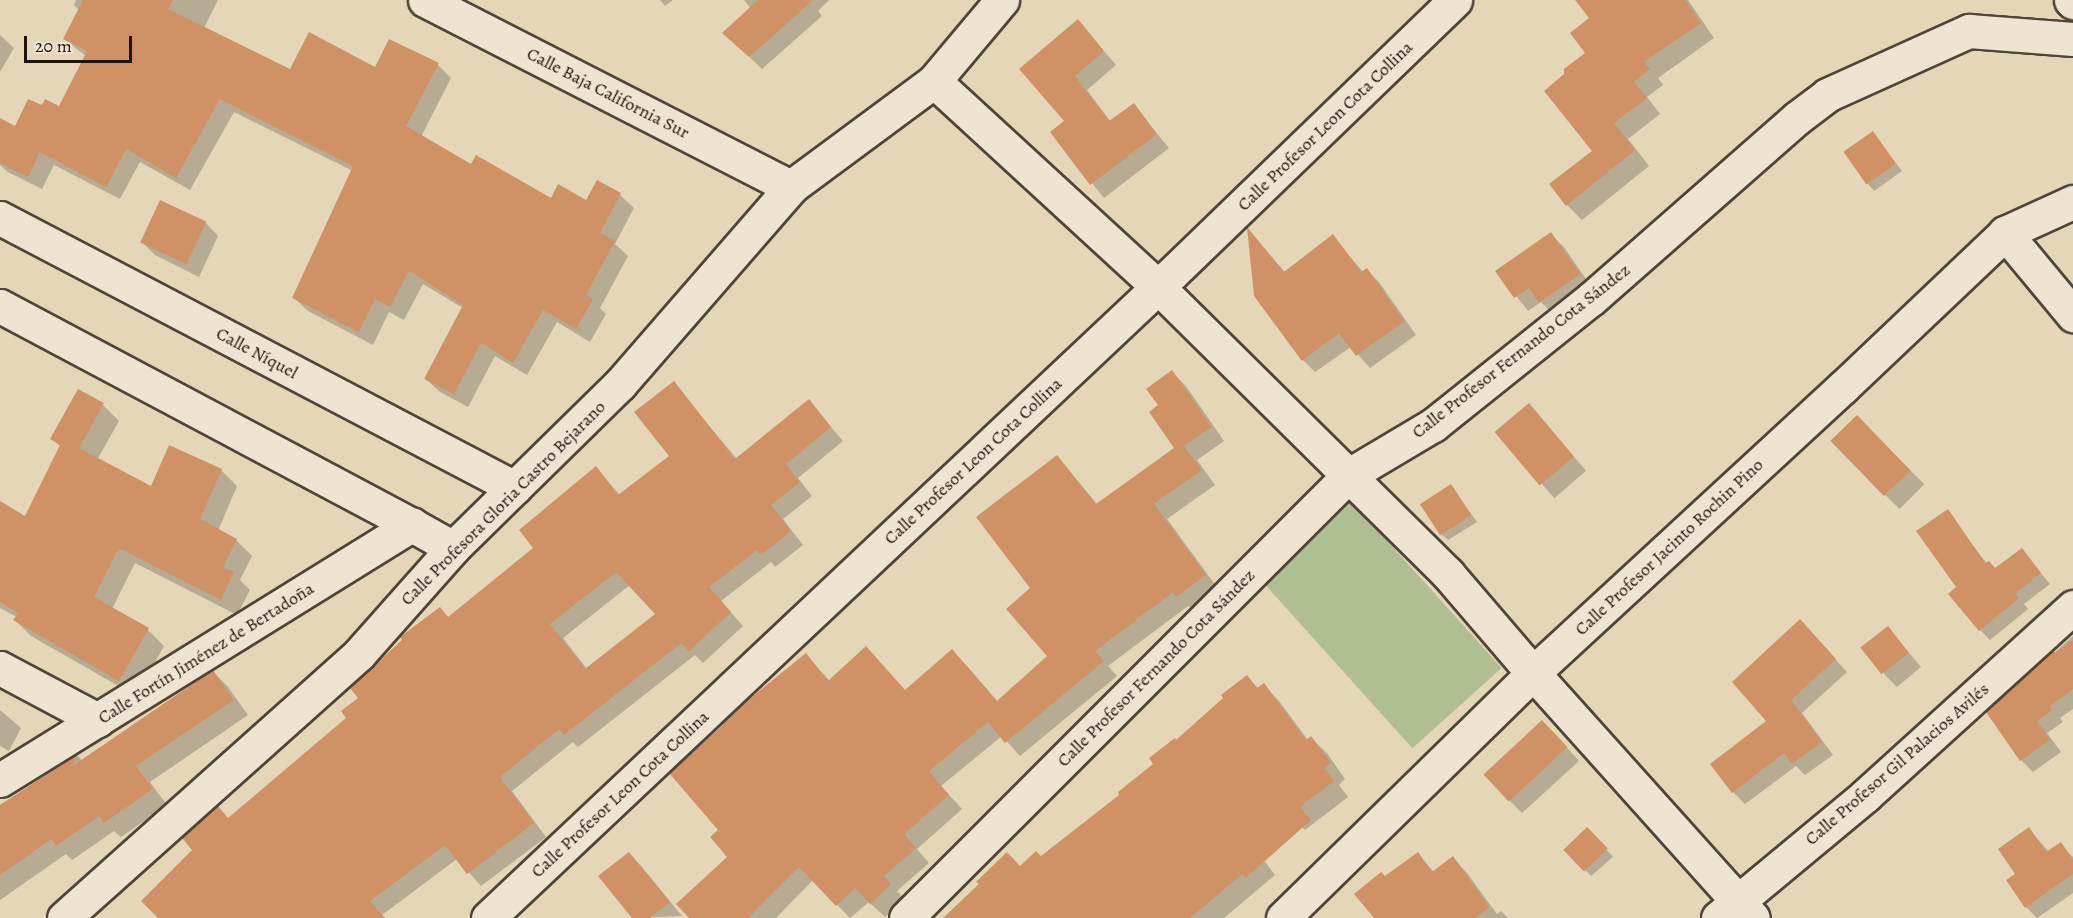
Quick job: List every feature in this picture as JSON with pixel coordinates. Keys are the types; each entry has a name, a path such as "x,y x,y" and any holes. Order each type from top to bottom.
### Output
{"street":[{"name":"Calle Baja California Sur","path":"425,0 791,187"},
{"name":"Calle Profesora Gloria Castro Bejarano","path":"64,918 358,654 453,548 620,384 791,187 934,81 1002,0"},
{"name":"Calle Profesor Leon Cota Collina","path":"488,918 1158,287 1455,0"},
{"name":"Calle Profesor Fernando Cota Sández","path":"906,918 1349,475 1433,425 1591,299 1797,118 1827,95 1969,31 2073,39"},
{"path":"934,81 1158,287 1448,574 1736,912"},
{"name":"Calle Profesor Jacinto Rochin Pino","path":"1283,918 1533,673 1843,387 2005,233 2073,202"},
{"name":"Calle Níquel","path":"0,218 515,488"},
{"path":"2005,233 2073,315"},
{"path":"0,306 453,548"},
{"name":"Calle Fortín Jiménez de Bertadoña","path":"0,780 412,525"},
{"name":"Calle Profesor Gil Palacios Avilés","path":"1736,912 2073,607"},
{"path":"0,668 98,720"}],"green space":[{"path":"1345,494 1502,668 1412,748 1256,574"}],"building":[{"path":"83,0 173,0 168,9 290,69 309,32 375,67 389,39 439,63 406,126 471,164 476,155 551,198 558,184 586,200 597,180 621,193 600,233 615,241 586,295 593,299 576,329 543,310 513,363 481,343 454,394 424,379 463,305 409,271 390,307 375,299 359,332 292,298 353,166 220,99 176,178 126,149 106,187 40,152 28,177 0,163 0,118 15,126 28,99 42,105 45,99 59,106 87,51 63,39"},
{"path":"758,0 813,0 749,57 722,33"},
{"path":"1575,0 1685,0 1701,23 1644,62 1650,69 1634,82 1647,98 1614,123 1635,150 1566,206 1549,184 1592,151 1544,91 1564,74 1564,69 1585,53 1570,33 1589,18"},
{"path":"1078,19 1104,51 1075,76 1109,121 1134,103 1157,134 1090,185 1050,132 1064,121 1019,69"},
{"path":"1873,131 1896,164 1866,184 1844,152"},
{"path":"160,200 206,222 186,264 140,243"},
{"path":"1247,227 1284,272 1333,234 1361,272 1367,268 1404,321 1356,356 1339,333 1302,361 1254,296"},
{"path":"1551,232 1580,274 1539,303 1529,288 1514,298 1495,271"},
{"path":"1172,370 1212,427 1184,446 1202,470 1154,504 1206,575 1176,597 1173,592 1095,651 1104,661 1005,743 988,722 929,771 949,795 904,834 916,848 884,876 891,884 870,904 855,888 836,906 799,867 748,918 689,918 676,904 727,857 710,837 718,830 669,773 742,705 806,653 828,681 866,646 905,690 952,649 997,701 1047,656 1006,609 1030,588 976,517 1057,455 1096,504 1174,448 1149,412 1158,405 1146,389"},
{"path":"674,381 735,459 809,399 831,427 786,464 800,482 771,505 791,531 761,555 757,550 709,587 731,612 689,651 681,643 564,735 559,729 500,777 534,823 467,874 445,845 370,901 385,918 158,918 141,901 192,850 182,838 218,806 228,818 346,718 341,711 358,698 350,688 402,640 400,637 440,607 448,617 533,548 519,530 596,466 618,495 669,456 634,412","holes":["616,572 655,614 585,669 550,624"]},
{"path":"78,389 104,403 79,448 151,486 169,445 222,469 200,519 237,539 223,567 234,572 221,600 119,548 94,597 149,628 119,681 13,620 18,613 0,602 0,501 25,516 60,445 50,439"},
{"path":"1529,403 1574,457 1540,486 1495,432"},
{"path":"1857,415 1910,470 1884,496 1830,441"},
{"path":"1451,484 1471,515 1440,535 1420,504"},
{"path":"1948,509 1985,563 1989,561 1995,568 2022,548 2041,573 2015,593 2019,598 1979,631 1948,594 1956,587 1916,531"},
{"path":"1800,619 1836,659 1791,700 1822,742 1792,764 1784,753 1732,793 1710,764 1766,721 1732,682"},
{"path":"1888,626 1909,653 1881,674 1860,648"},
{"path":"2073,640 2073,689 2050,706 2052,710 2037,721 2050,740 2020,761 1986,712 2053,650 2055,653"},
{"path":"213,670 234,700 136,766 153,789 104,823 99,816 56,846 51,839 0,875 0,805 78,754 71,767"},
{"path":"1247,675 1257,688 1264,683 1306,740 1311,736 1331,763 1324,768 1334,781 1300,807 1311,820 1246,878 1242,874 1190,918 943,918 979,884 976,882 1007,852 1020,866 1036,851 1041,856 1119,795 1118,792 1153,764 1149,758 1175,738 1176,740 1223,698 1221,695"},
{"path":"1542,720 1567,747 1509,802 1483,775"},
{"path":"1587,827 1608,849 1584,872 1563,850"},
{"path":"2029,827 2046,852 2061,842 2073,860 2073,874 2025,908 2006,880 2015,874 1998,849"},
{"path":"629,852 670,902 650,918 632,918 598,876"},
{"path":"1418,852 1432,872 1453,856 1489,907 1475,918 1374,918 1354,894 1381,872 1385,876"}]}
